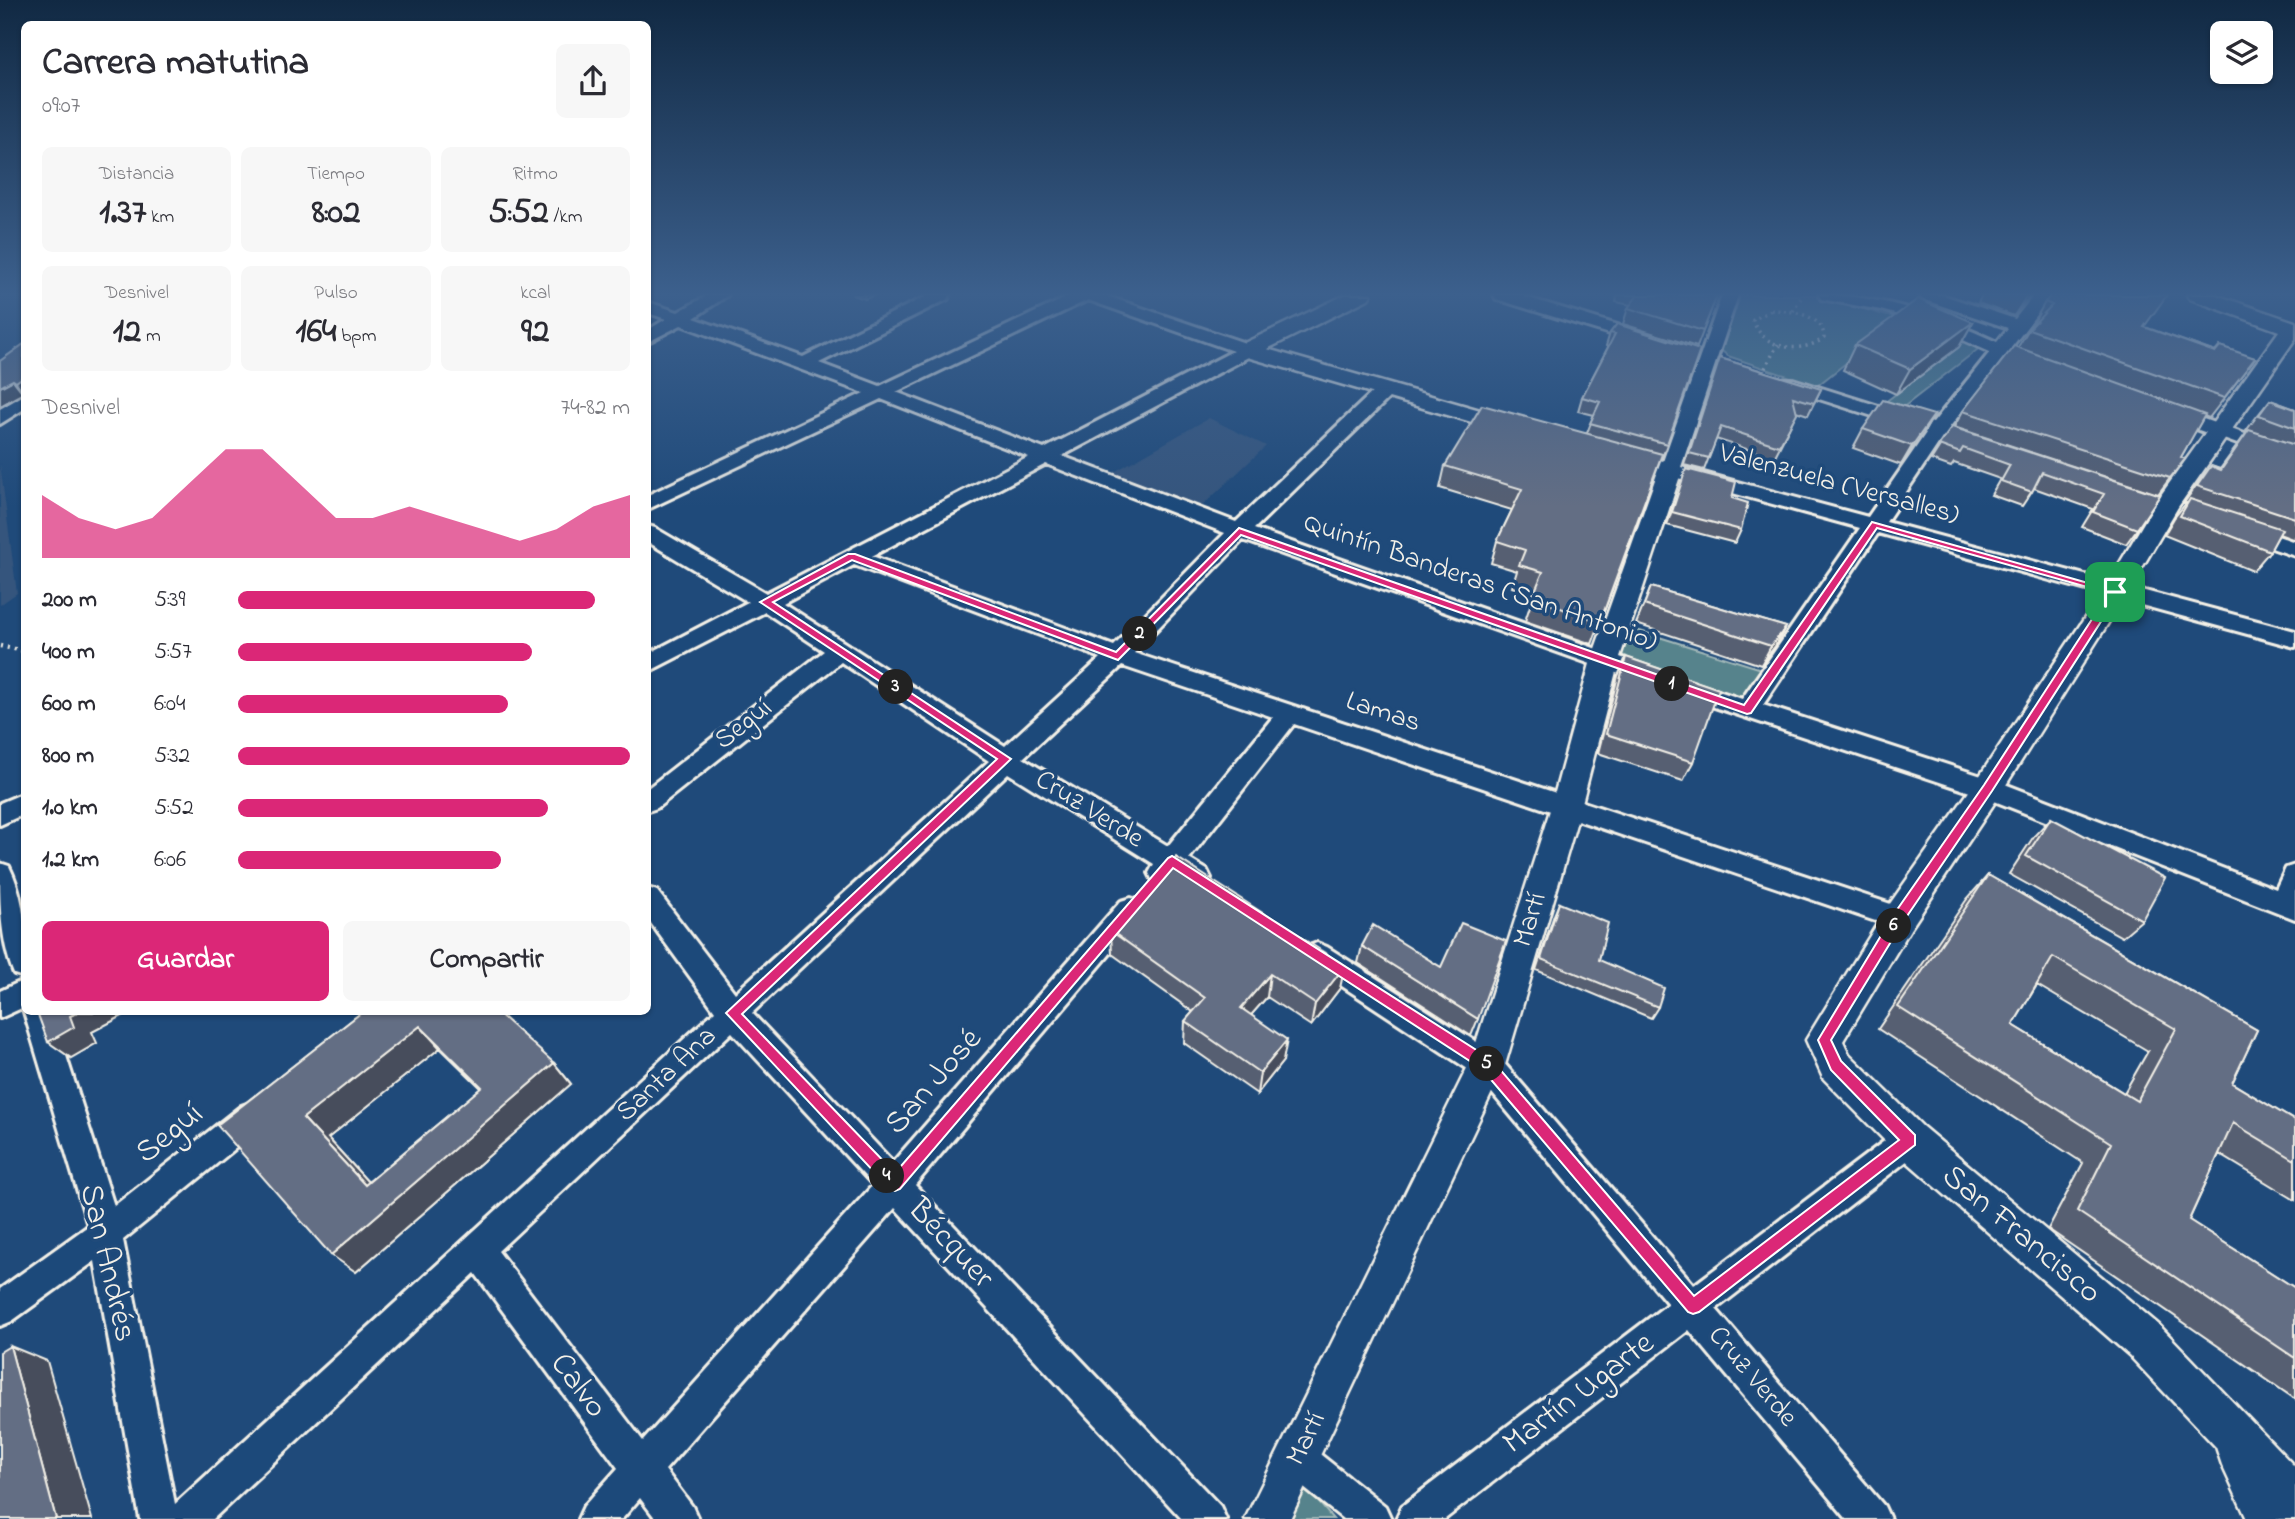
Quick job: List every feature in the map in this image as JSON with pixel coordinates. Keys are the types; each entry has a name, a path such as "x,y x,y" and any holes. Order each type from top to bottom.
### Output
{"main road":[{"path":"1299,366 1540,435"},
{"path":"1899,918 1988,788 2219,431 2266,366"},
{"name":"Valenzuela (Versalles)","path":"1592,449 1670,470"},
{"name":"Martí","path":"1267,1519 1298,1460 1487,1065 1566,807 1605,660 1670,470"},
{"name":"San Francisco","path":"1899,918 1824,1040 1836,1066 1910,1140 2144,1340 2295,1499"},
{"name":"San Francisco","path":"2225,1424 2270,1519"}],"street":[{"name":"Quintín Banderas (San Antonio)","path":"811,366 1041,457 1239,531 1747,710 1988,788 2289,905"},
{"path":"651,501 939,366"},
{"path":"651,662 1217,366"},
{"name":"Martí","path":"1670,470 1699,366"},
{"path":"1747,710 1938,430 1988,366"},
{"path":"1762,375 2002,451"},
{"name":"Santa Ana","path":"186,1519 1118,656 1239,531 1384,392"},
{"path":"0,418 21,403"},
{"path":"2155,408 2295,459"},
{"name":"Valenzuela (Versalles)","path":"1670,470 2295,639"},
{"path":"2231,527 2295,549"},
{"name":"Cruz Verde","path":"651,535 765,602 1005,759 1219,891"},
{"name":"Lamas","path":"851,556 1118,656 1287,715 1899,918"},
{"name":"Seguí","path":"651,799 841,650"},
{"name":"San José","path":"597,1519 895,1184 1172,861 1287,715"},
{"path":"0,815 21,804"},
{"path":"0,874 21,954"},
{"path":"2289,905 2295,876"},
{"name":"Bécquer","path":"651,903 733,1013 1207,1519"},
{"name":"Cruz Verde","path":"1301,944 1487,1065 1871,1519"},
{"path":"0,1005 21,994"},
{"name":"San Andrés","path":"39,1015 106,1233 159,1519"},
{"name":"Seguí","path":"0,1309 106,1233 276,1097"},
{"name":"Martín Ugarte","path":"1415,1519 1910,1140"},
{"name":"Calvo","path":"478,1251 679,1519"},
{"path":"1298,1460 1371,1519"}],"path":[{"path":"1762,375 1767,366"},
{"path":"0,646 21,650"}],"shaded area":[{"path":"1209,418 1266,446 1199,509 1107,476"},
{"path":"0,464 17,593 0,605"}],"green space":[{"path":"1757,366 1842,366 1817,386"},
{"path":"1933,366 1957,366 1901,409 1880,406"},
{"path":"1627,627 1762,669 1742,701 1617,660"},
{"path":"1305,1486 1333,1519 1289,1519"}],"building":[{"path":"0,366 21,366 21,378 0,387"},
{"path":"1598,366 1694,366 1667,444 1590,423 1600,402 1582,397"},
{"path":"1717,366 1746,366 1821,389 1814,403 1793,397 1797,413 1779,446 1721,427 1709,458 1689,453"},
{"path":"1998,366 2069,366 2205,415 2181,457 2185,459 2170,478 1963,411"},
{"path":"2133,366 2249,366 2224,398"},
{"path":"1883,400 1934,415 1912,446 1863,429"},
{"path":"2270,400 2295,409 2295,428 2259,415"},
{"path":"1482,405 1662,454 1600,622 1532,598 1543,572 1519,565 1525,550 1497,541 1522,489 1445,466"},
{"path":"1952,427 2160,495 2137,529 2093,512 2104,494 2042,472 2032,492 2001,481 2010,465 1963,448 1960,453 1939,445"},
{"path":"2249,430 2295,445 2295,518 2197,486 2211,466 2221,470"},
{"path":"1686,469 1736,482 1732,498 1748,503 1741,530 1672,512"},
{"path":"2190,499 2282,529 2270,551 2180,516"},
{"path":"1651,587 1786,627 1771,646 1644,605"},
{"path":"1626,657 1719,689 1693,762 1606,734"},
{"path":"2051,818 2165,878 2142,920 2026,856"},
{"path":"1176,857 1345,966 1315,1004 1270,974 1241,1008 1287,1040 1260,1073 1185,1021 1205,998 1111,931"},
{"path":"1988,875 2257,1030 2232,1083 2295,1121 2295,1160 2233,1123 2189,1220 2295,1288 2295,1358 2077,1211 2111,1143 1898,1007","holes":["2053,957 2176,1029 2137,1101 2013,1025"]},
{"path":"1559,903 1608,923 1599,960 1664,988 1658,1007 1541,959"},
{"path":"1461,923 1506,941 1478,1019 1362,946 1373,925 1441,967"},
{"path":"38,1015 72,1015 70,1016 74,1027 48,1042"},
{"path":"358,1015 500,1015 554,1063 331,1255 217,1125","holes":["420,1026 482,1087 365,1185 303,1118"]},
{"path":"10,1346 56,1519 0,1519 0,1352"}],"route":[{"path":"1875,524 2115,592 1988,788 1899,918 1824,1040 1836,1066 1910,1140 1693,1306 1487,1065 1172,861 895,1184 733,1013 1005,759 765,602 851,556 1118,656 1239,531 1747,710 1875,524"}]}
